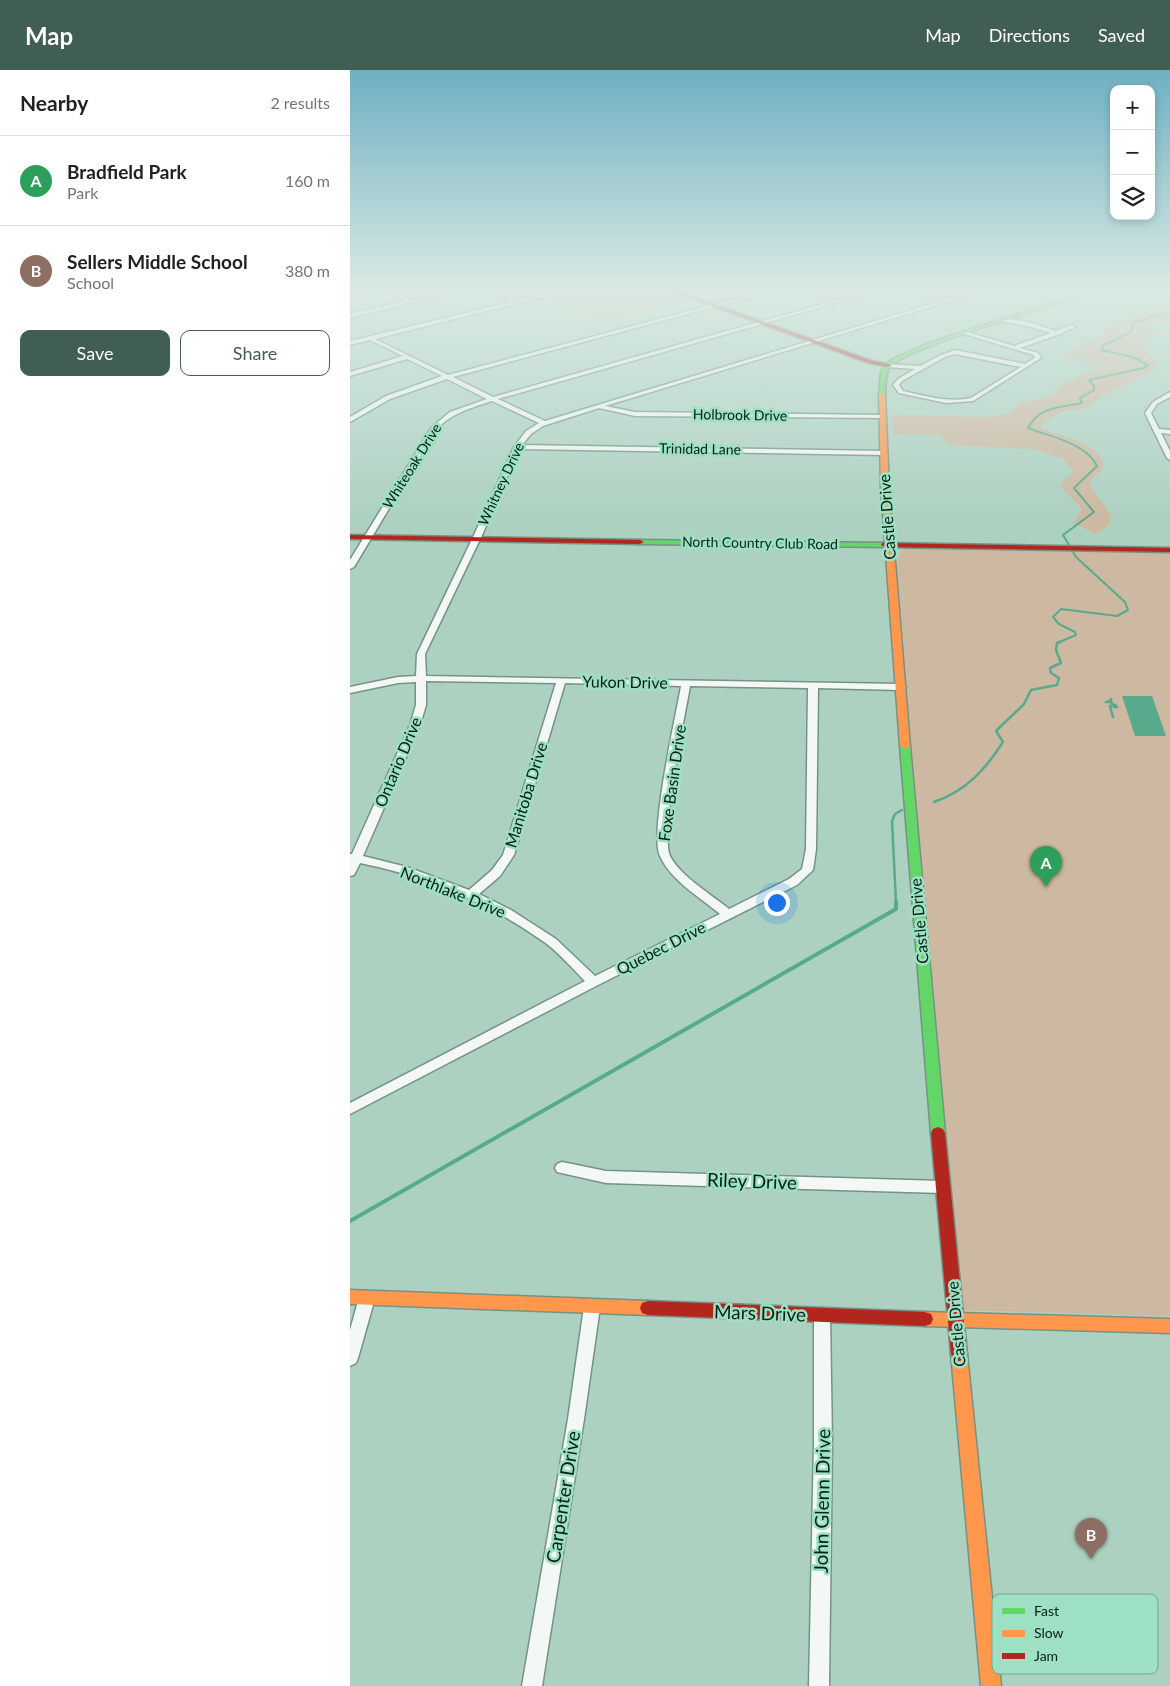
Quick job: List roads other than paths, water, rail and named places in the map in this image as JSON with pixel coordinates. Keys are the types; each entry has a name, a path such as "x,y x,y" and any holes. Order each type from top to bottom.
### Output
{"main road":[{"name":"Castle Drive","path":"887,366 882,379 882,417 900,687 927,1020 991,1686"},
{"name":"North Country Club Road","path":"350,531 370,534 1135,546 1170,550"},
{"name":"North Country Club Road","path":"350,537 370,534"},
{"name":"North Country Club Road","path":"1135,546 1170,543"},
{"name":"Mars Drive","path":"350,1298 1170,1326"}],"street":[{"path":"350,374 375,366"},
{"path":"426,366 545,423"},
{"path":"350,420 362,410 395,394 488,366"},
{"name":"Whiteoak Drive","path":"350,567 438,422 456,412 493,399 610,366"},
{"name":"Whitney Drive","path":"478,536 517,447 525,434 545,423 731,366"},
{"path":"897,366 919,370"},
{"path":"925,366 897,382 901,392 938,400 968,401 1025,366"},
{"path":"1170,394 1155,403 1148,411 1170,458"},
{"name":"Holbrook Drive","path":"599,406 615,411 638,414 882,417"},
{"path":"1156,431 1170,432"},
{"name":"Trinidad Lane","path":"517,447 884,453"},
{"name":"Ontario Drive","path":"350,872 353,857 415,725 421,705 421,654 478,536"},
{"name":"Yukon Drive","path":"350,690 398,680 421,678 900,687"},
{"name":"Manitoba Drive","path":"470,896 496,873 508,855 561,681"},
{"name":"Foxe Basin Drive","path":"686,684 664,815 662,848 673,868 728,914"},
{"name":"Quebec Drive","path":"350,1109 594,982 793,882 807,870 812,849 813,686"},
{"name":"Northlake Drive","path":"353,857 426,878 503,910 554,944 594,982"},
{"name":"Riley Drive","path":"562,1168 606,1177 943,1187"},
{"path":"350,1358 367,1298"},
{"name":"Carpenter Drive","path":"532,1686 575,1429 592,1307"},
{"name":"John Glenn Drive","path":"819,1686 823,1442 822,1315"}],"waterway":[{"path":"1057,643 1076,635 1075,632 1059,624 1053,617 1061,609 1117,616 1128,610 1125,602 1076,557 1063,535 1094,512 1074,488 1097,466 1092,458 1076,446 1028,428 1044,412 1082,403 1080,398 1094,390 1094,386 1089,380 1146,366"},
{"path":"934,802 965,786 989,762 1003,742 996,731 1024,704 1031,690 1057,685 1059,678 1051,673 1050,668 1061,663 1056,650 1057,643"},
{"path":"1110,701 1111,702 1106,702 1110,701"},
{"path":"1111,702 1113,705 1110,706 1113,717"},
{"path":"1114,705 1115,705 1117,707 1114,707 1114,705"},
{"path":"896,903 892,821 895,814 902,810"},
{"path":"350,1221 896,909 896,903"}],"place":[{"name":"Bradfield Park","path":"1046,887"},
{"name":"Sellers Middle School","path":"1091,1559"}]}
